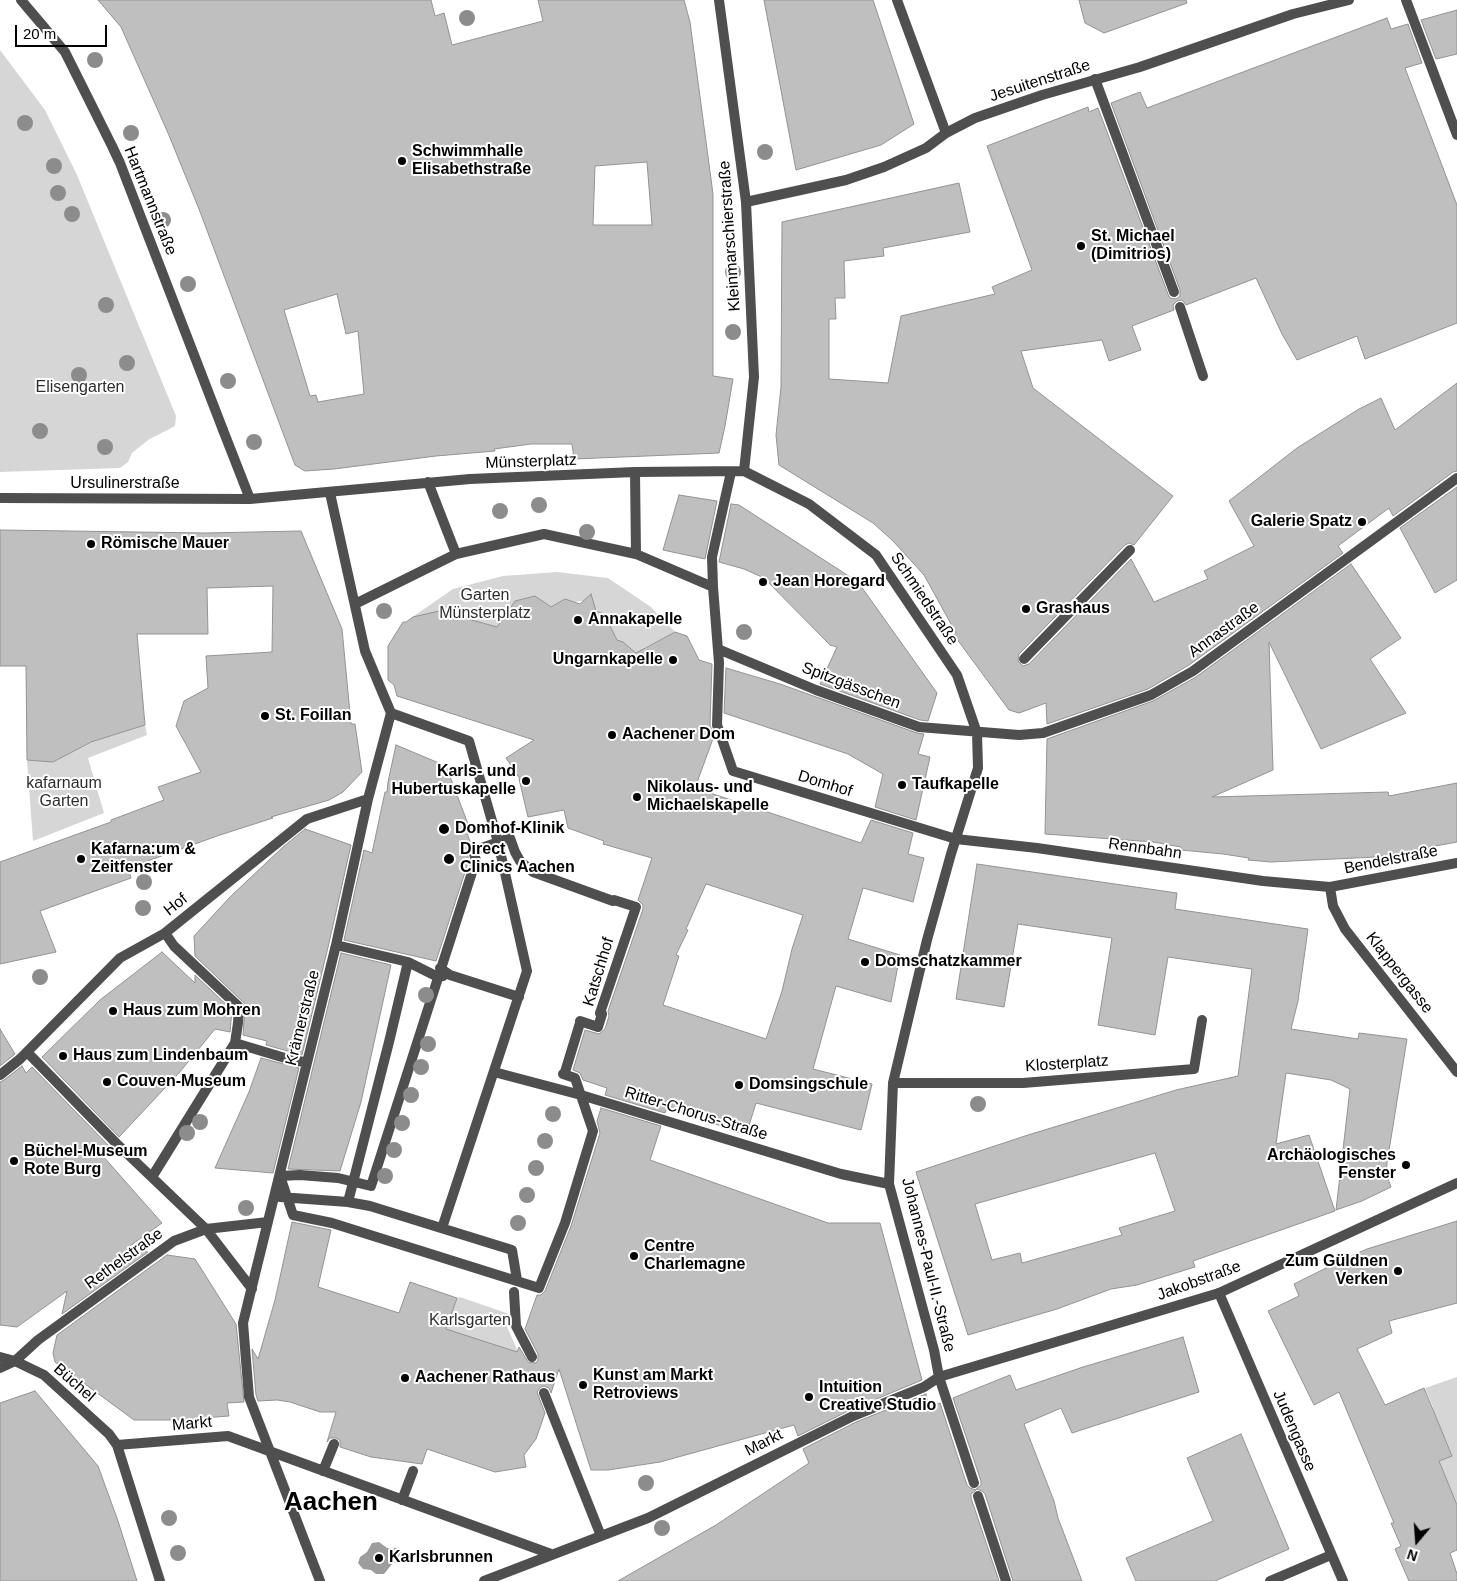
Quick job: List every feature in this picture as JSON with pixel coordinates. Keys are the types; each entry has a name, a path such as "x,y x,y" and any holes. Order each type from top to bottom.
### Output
{"street":[{"name":"Hartmannstraße","path":"21,0 65,52 116,154 250,499"},
{"name":"Kleinmarschierstraße","path":"719,0 746,202 754,377 744,471"},
{"path":"897,0 946,133"},
{"name":"Jesuitenstraße","path":"746,202 862,175 926,148 946,133 975,118 1042,95 1140,67 1293,14 1349,0"},
{"path":"1406,0 1457,135"},
{"path":"1095,79 1174,292"},
{"path":"1180,307 1203,376"},
{"path":"718,649 712,588 712,558 731,472 744,471"},
{"name":"Schmiedstraße","path":"744,471 809,504 876,555 956,675 977,733 978,768 956,839"},
{"path":"635,472 636,554"},
{"name":"Münsterplatz","path":"250,499 330,493 428,482 635,472 731,472"},
{"name":"Annastraße","path":"977,733 1019,735 1043,733 1151,695 1193,671 1457,478"},
{"path":"428,482 456,554"},
{"path":"330,493 365,651 391,713 468,741 498,842 527,971 442,1228"},
{"name":"Ursulinerstraße","path":"0,498 250,499"},
{"path":"355,604 456,554 544,534 636,554 712,588"},
{"path":"1024,659 1130,550"},
{"name":"Spitzgässchen","path":"718,649 816,690 919,727 977,733"},
{"name":"Domhof","path":"718,649 719,663 713,728 733,771 956,839"},
{"name":"Krämerstraße","path":"268,1450 248,1398 244,1323 336,945 368,799 391,713"},
{"name":"Hof","path":"0,1075 23,1056 120,958 165,933 306,819 368,799"},
{"name":"Katschhof","path":"280,1176 293,1215 332,1223 539,1288 565,1223 593,1132 575,1078 563,1074 580,1021 598,1027 602,1014 600,1013 636,907 613,901 533,872 520,861 510,838 498,842"},
{"name":"Rennbahn","path":"956,839 1037,848 1263,881 1330,887"},
{"name":"Johannes-Paul-II.-Straße","path":"956,839 927,940 893,1083 889,1184 940,1377 974,1483"},
{"path":"280,1176 300,1175 352,1181 371,1186 476,860 473,851 498,842"},
{"name":"Bendelstraße","path":"1330,887 1457,863"},
{"name":"Klappergasse","path":"1330,887 1333,906 1345,929 1457,1072"},
{"path":"152,1177 234,1043 239,1007 174,946 165,933"},
{"path":"336,945 408,962 519,997"},
{"path":"348,1202 408,962"},
{"name":"Klosterplatz","path":"893,1083 1023,1083 1194,1069 1202,1020"},
{"path":"234,1043 294,1061 307,1062"},
{"path":"23,1056 206,1229 252,1289"},
{"name":"Ritter-Chorus-Straße","path":"494,1072 581,1095 841,1174 889,1184"},
{"name":"Jakobstraße","path":"940,1377 1219,1293 1457,1184"},
{"path":"274,1198 286,1197 348,1202 370,1206 512,1250 517,1280"},
{"name":"Rethelstraße","path":"15,1361 38,1340 174,1241 206,1229 268,1222"},
{"path":"514,1292 516,1326 532,1357"},
{"name":"Judengasse","path":"1219,1293 1342,1581"},
{"name":"Büchel","path":"0,1357 15,1361 44,1375 110,1434 117,1445"},
{"path":"0,1368 15,1361"},
{"name":"Markt","path":"484,1581 648,1518 853,1416 924,1387 940,1377"},
{"path":"544,1394 602,1536"},
{"name":"Markt","path":"117,1445 228,1436 551,1554"},
{"path":"323,1471 334,1444"},
{"path":"117,1445 160,1581"},
{"path":"268,1450 320,1581"},
{"path":"402,1500 413,1471"},
{"path":"978,1496 1006,1581"},
{"path":"1270,1581 1331,1555"}],"green space":[{"name":"Elisengarten","path":"0,50 45,110 77,175 176,416 175,426 148,440 132,453 128,462 120,468 0,472"},
{"name":"Garten Münsterplatz","path":"557,572 608,578 651,607 675,632 644,648 642,657 623,642 597,632 600,614 592,604 591,598 586,601 568,602 565,599 563,600 556,619 510,609 498,629 447,613 426,614 427,622 411,618 453,589 503,576"},
{"name":"kafarnaum Garten","path":"145,725 147,735 88,758 104,813 33,841 27,760 53,762 91,742"},
{"name":"Karlsgarten","path":"460,1297 509,1314 507,1327 519,1354 439,1348 457,1298"},
{"path":"1457,1377 1457,1510 1439,1461 1452,1455 1430,1409 1433,1407 1425,1388"}],"shaded area":[{"name":"Karlsbrunnen","path":"379,1542 387,1548 397,1548 401,1552 398,1560 384,1574 376,1574 371,1570 363,1569 358,1563 360,1557 367,1552 372,1543"}],"building":[{"path":"98,0 431,0 435,16 444,13 452,45 543,21 538,0 684,0 690,22 713,194 713,376 733,379 719,453 574,459 572,444 531,444 494,449 495,451 436,456 334,469 305,471 295,465 199,209 121,27","holes":["647,162 652,225 593,225 595,166","337,294 346,334 358,331 364,394 318,402 316,395 310,396 284,310"]},
{"path":"764,0 873,0 914,124 881,145 796,170"},
{"path":"1079,0 1186,0 1187,3 1104,33 1085,23"},
{"path":"1457,10 1457,54 1436,59 1421,20"},
{"path":"1387,18 1391,29 1408,24 1422,63 1405,68 1457,205 1457,323 1365,359 1357,336 1297,360 1282,334 1256,278 1186,305 1182,300 1177,301 1173,305 1174,310 1132,326 1141,350 1109,361 1102,340 1021,351 1033,388 1173,496 1134,545 1129,543 1125,545 1019,654 1018,661 1023,666 1029,664 1131,559 1154,602 1208,579 1204,571 1254,546 1229,501 1297,448 1359,409 1381,398 1395,430 1457,383 1457,471 1393,516 1389,508 1338,546 1343,553 1189,665 1148,689 1047,724 1046,703 1019,713 1009,710 954,635 956,633 924,575 893,541 873,523 779,465 776,435 781,387 782,222 959,183 970,232 883,248 884,256 844,261 845,298 835,298 836,319 829,319 829,379 888,383 901,316 995,294 992,287 1032,270 987,146 1088,107 1089,112 1098,108 1168,294 1170,298 1176,299 1180,296 1180,290 1111,103 1140,92 1147,108"},
{"path":"1457,487 1457,580 1435,593 1400,528"},
{"path":"679,495 717,501 705,559 663,550"},
{"path":"731,504 739,505 858,582 937,693 928,721 920,720 820,684 837,647 830,645 764,578 744,569 719,562"},
{"path":"0,530 205,533 301,531 342,629 351,724 355,724 362,772 343,792 329,800 271,817 273,818 128,868 131,878 40,911 56,952 0,964 0,862 111,822 111,820 164,800 158,787 201,772 176,726 184,701 208,688 206,656 272,652 273,586 207,588 208,634 137,634 145,725 91,742 53,762 27,760 26,666 0,666"},
{"path":"1351,564 1401,638 1370,659 1406,713 1321,749 1269,642 1273,770 1212,797 1388,792 1389,796 1457,783 1457,842 1376,857 1271,862 1248,860 1249,858 1223,854 1181,850 1181,847 1153,842 1045,834 1047,739 1153,701 1196,677"},
{"path":"591,594 596,611 604,614 617,640 623,642 636,653 675,632 687,636 699,660 712,664 710,725 714,736 695,788 861,843 871,820 913,833 908,854 924,858 913,902 863,888 848,939 900,955 891,1002 836,986 813,1069 872,1084 861,1130 756,1103 746,1135 702,1119 666,1110 665,1113 605,1095 607,1088 583,1080 580,1073 573,1070 585,1030 599,1034 605,1029 609,1016 608,1011 643,909 643,905 638,900 652,858 603,844 604,841 568,828 564,810 528,817 520,779 506,758 534,740 397,696 394,685 388,680 388,646 403,622 413,617 439,611 497,627 515,601 535,596 551,607 565,599 580,604","holes":["706,884 803,915 792,949 782,991 766,1039 663,1005 679,956 676,955"]},
{"path":"726,668 780,684 924,734 918,754 930,757 916,820 875,807 883,774 848,754 724,713"},
{"path":"396,745 446,766 468,824 464,825 471,844 466,850 469,860 436,961 344,940 364,850 372,853"},
{"path":"305,829 351,845 302,1055 266,1045 267,1041 243,1035 245,1004 195,956 194,936 230,897"},
{"path":"977,864 1177,893 1175,909 1308,929 1298,1001 1291,1029 1358,1039 1359,1033 1407,1039 1387,1163 1386,1173 1391,1187 1362,1201 1336,1210 1350,1089 1331,1080 1286,1073 1276,1144 1309,1135 1335,1211 1193,1261 1195,1267 1137,1285 1111,1289 1057,1309 968,1335 916,1172 1028,1135 1176,1090 1238,1076 1252,969 1168,957 1155,1035 1098,1025 1112,938 1018,924 1004,1007 956,999","holes":["1155,1153 1175,1211 1119,1228 1122,1235 1022,1263 1020,1253 992,1260 975,1204"]},
{"path":"162,952 195,983 195,975 232,1010 230,1032 215,1029 179,1073 119,1137 42,1057 100,1000"},
{"path":"341,953 391,965 361,1102 340,1171 288,1169"},
{"path":"0,1029 15,1054 0,1066"},
{"path":"261,1058 299,1068 273,1173 215,1168 249,1092"},
{"path":"22,1066 26,1073 32,1067 110,1147 102,1155 162,1223 127,1248 148,1252 62,1314 67,1291 17,1327 0,1325 0,1082"},
{"path":"601,1108 661,1126 650,1160 828,1223 880,1223 922,1380 850,1410 798,1436 794,1425 660,1462 608,1470 591,1470 559,1369 551,1393 549,1388 544,1386 537,1392 545,1413 536,1439 524,1455 526,1467 495,1472 427,1449 422,1464 371,1457 340,1447 340,1440 336,1438 330,1438 327,1442 336,1412 320,1412 290,1402 277,1400 258,1401 252,1349 258,1359 275,1300 292,1222 331,1230 318,1287 399,1313 410,1282 457,1298 446,1329 517,1352 519,1347 528,1362 536,1363 538,1354 525,1329 537,1295 541,1295 545,1291 571,1226 600,1133 597,1121"},
{"path":"1457,1221 1457,1303 1389,1321 1392,1333 1357,1349 1385,1405 1424,1388 1452,1456 1439,1461 1457,1505 1457,1550 1450,1553 1457,1574 1457,1581 1409,1581 1395,1549 1401,1546 1391,1523 1394,1523 1339,1392 1314,1405 1268,1311 1299,1296 1294,1284 1342,1260 1367,1249"},
{"path":"167,1255 195,1259 236,1324 244,1402 227,1403 229,1416 176,1420 134,1420 55,1362 53,1353 57,1335"},
{"path":"1183,1337 1199,1392 1072,1433 1061,1408 1024,1424 1082,1581 1013,1581 985,1494 976,1489 981,1485 981,1481 953,1398 1010,1375 1016,1390 1083,1367"},
{"path":"35,1391 98,1466 137,1581 0,1581 0,1403"},
{"path":"926,1394 929,1407 940,1403 967,1485 976,1490 971,1494 971,1498 999,1581 618,1581 716,1525 809,1463 803,1449 856,1422"},
{"path":"1241,1434 1289,1549 1215,1581 1136,1581 1126,1558 1213,1521 1187,1458"}],"place":[{"name":"Schwimmhalle Elisabethstraße","path":"402,161"},
{"name":"St. Michael (Dimitrios)","path":"1081,246"},
{"name":"Galerie Spatz","path":"1362,522"},
{"name":"Römische Mauer","path":"91,544"},
{"name":"Jean Horegard","path":"763,582"},
{"name":"Grashaus","path":"1026,609"},
{"name":"Annakapelle","path":"578,620"},
{"name":"Ungarnkapelle","path":"673,660"},
{"name":"St. Foillan","path":"265,716"},
{"name":"Aachener Dom","path":"612,735"},
{"name":"Karls- und Hubertuskapelle","path":"526,781"},
{"name":"Taufkapelle","path":"902,785"},
{"name":"Nikolaus- und Michaelskapelle","path":"637,797"},
{"name":"Domhof-Klinik","path":"444,829"},
{"name":"Kafarna:um & Zeitfenster","path":"81,859"},
{"name":"Direct Clinics Aachen","path":"449,859"},
{"name":"Domschatzkammer","path":"865,962"},
{"name":"Haus zum Mohren","path":"113,1011"},
{"name":"Haus zum Lindenbaum","path":"63,1056"},
{"name":"Couven-Museum","path":"107,1082"},
{"name":"Domsingschule","path":"739,1085"},
{"name":"Büchel-Museum Rote Burg","path":"14,1161"},
{"name":"Archäologisches Fenster","path":"1406,1165"},
{"name":"Centre Charlemagne","path":"634,1256"},
{"name":"Zum Güldnen Verken","path":"1398,1271"},
{"name":"Aachener Rathaus","path":"405,1378"},
{"name":"Kunst am Markt Retroviews","path":"583,1385"},
{"name":"Intuition Creative Studio","path":"809,1397"},
{"name":"Karlsbrunnen","path":"379,1558"}],"district":[{"name":"Aachen","path":"331,1503"}]}
